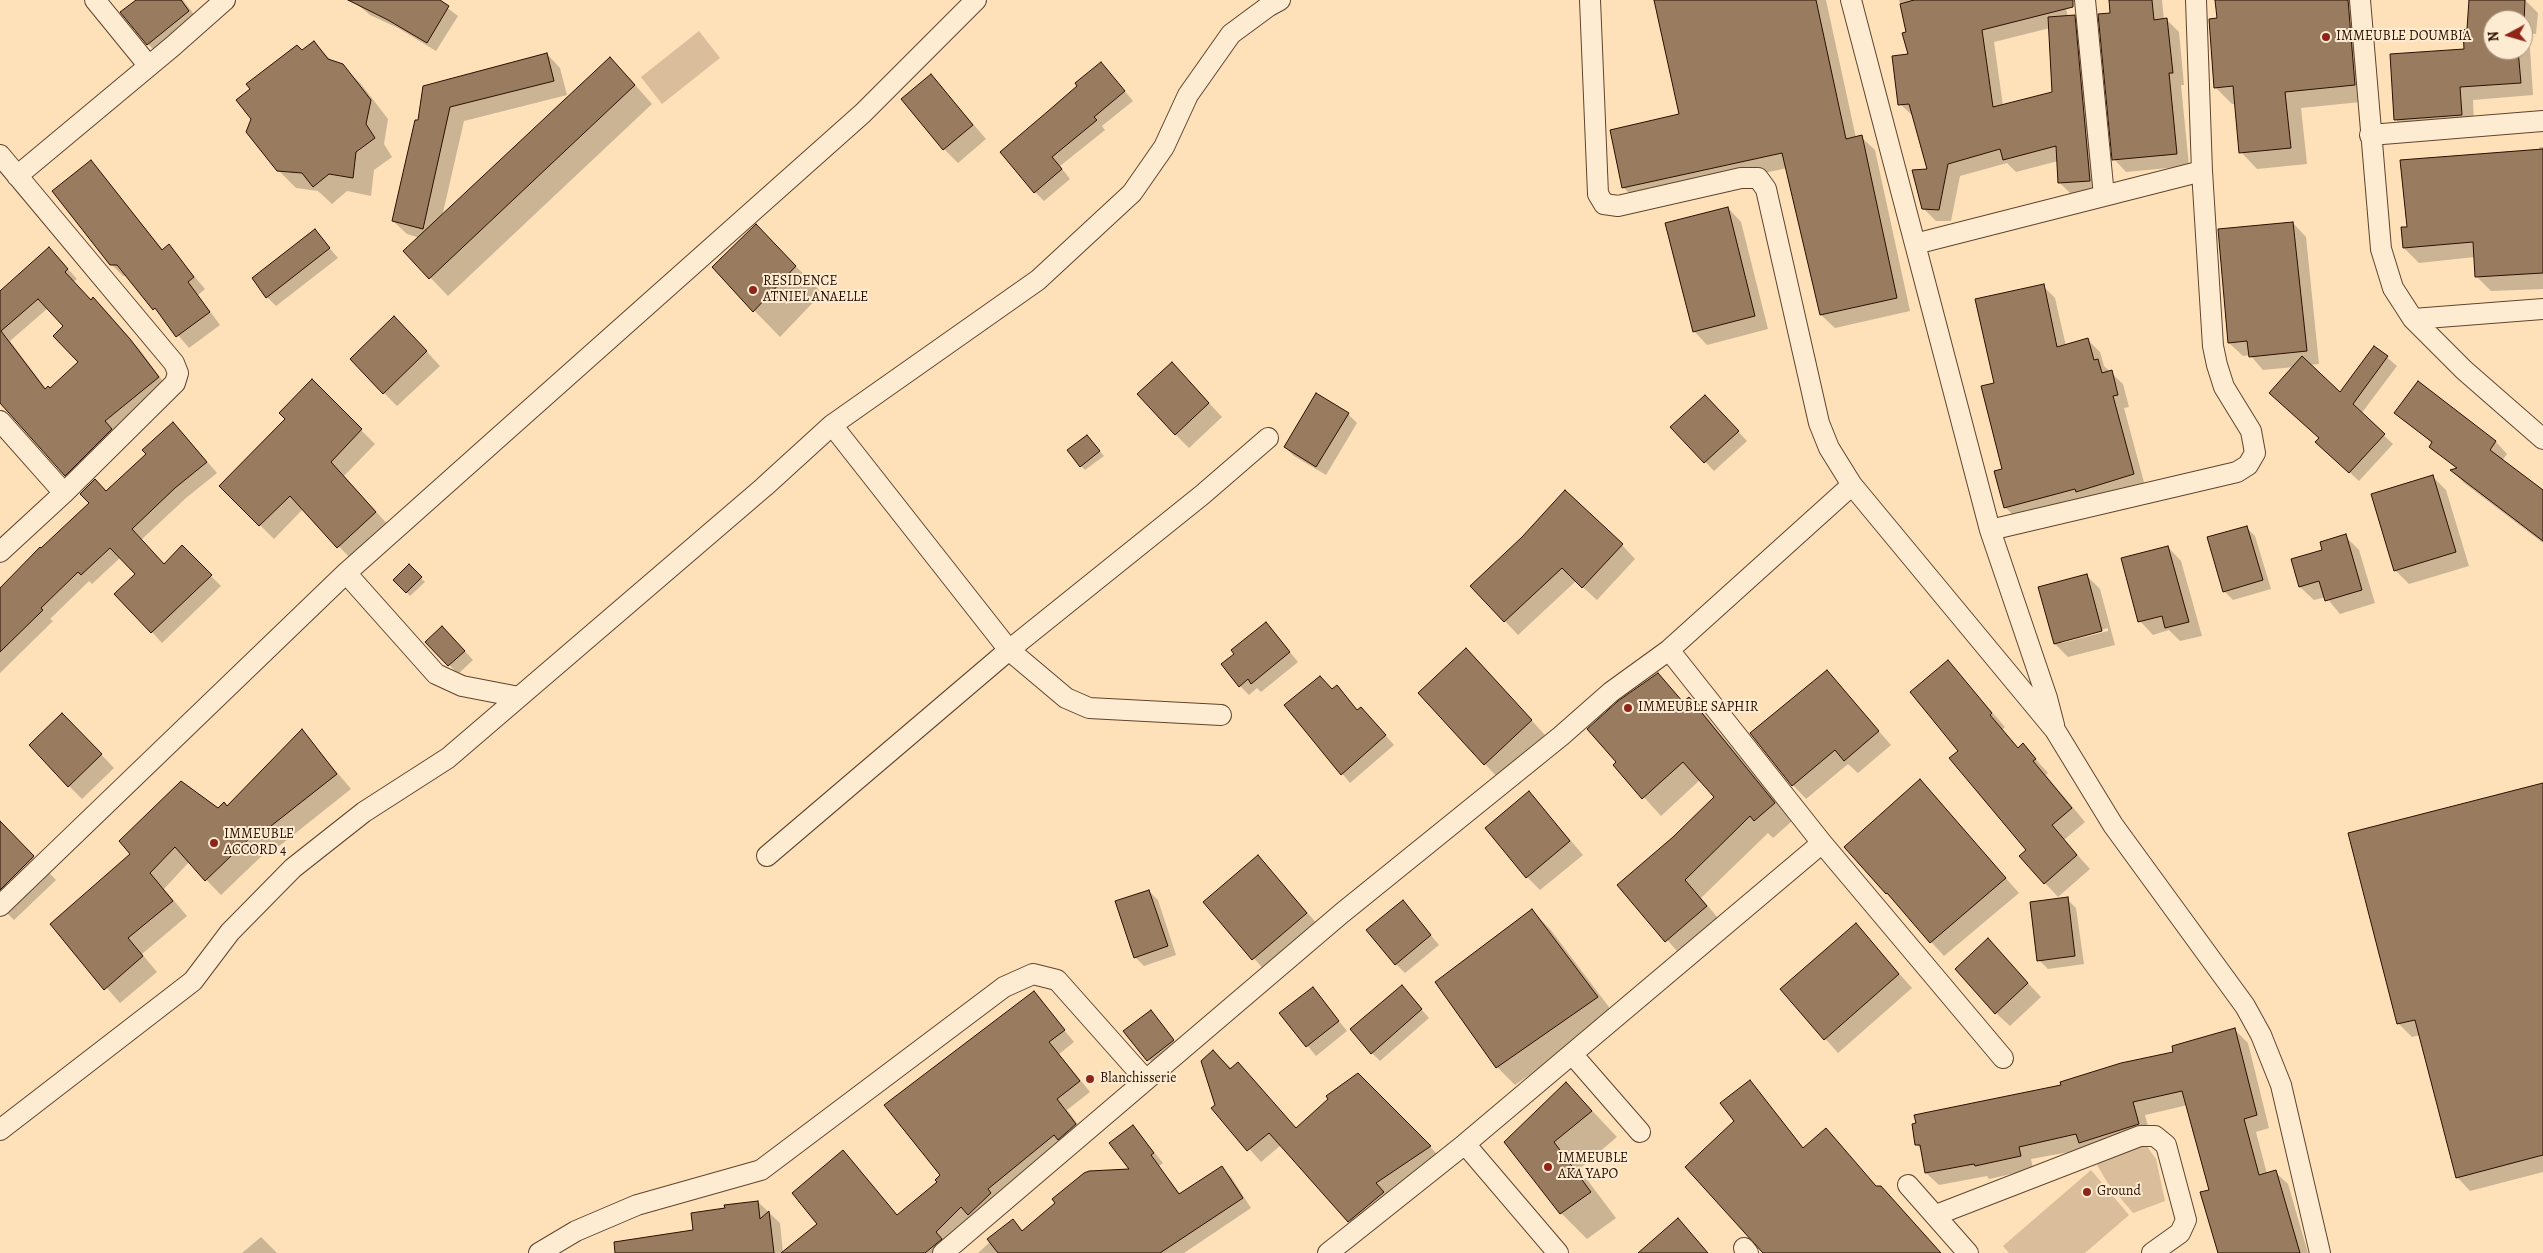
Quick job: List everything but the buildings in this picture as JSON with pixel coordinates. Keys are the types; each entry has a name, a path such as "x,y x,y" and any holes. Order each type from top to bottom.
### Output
{"street":[{"path":"95,0 148,65"},
{"path":"17,176 225,0"},
{"path":"0,906 346,573 863,113 976,0"},
{"path":"0,1130 193,981 230,932 293,868 364,812 448,758 764,487 832,425 1038,280 1132,193 1164,147 1188,95 1231,34 1280,0"},
{"path":"1590,0 1598,194 1604,204 1618,206 1741,178 1758,178 1766,188 1820,422 1829,448 1852,485 2055,730 2113,825 2245,1006 2261,1035 2281,1085 2320,1253"},
{"path":"1852,0 1990,530 2047,698 2055,730"},
{"path":"2085,0 2104,196"},
{"path":"1990,530 2237,472 2248,465 2255,453 2251,431 2224,387 2217,365 2210,315 2202,171 2196,0"},
{"path":"2360,0 2381,249 2394,288 2413,319 2464,370 2543,439"},
{"path":"2370,135 2543,121"},
{"path":"0,155 174,362 178,373 175,383 64,493 0,552"},
{"path":"1914,244 2202,171"},
{"path":"2413,319 2543,309"},
{"path":"0,421 64,493"},
{"path":"832,425 1009,650 1066,698 1089,708 1221,715"},
{"path":"767,856 1009,650 1202,494 1268,438"},
{"path":"943,1253 1342,913 1561,736 1611,692 1669,650 1852,485"},
{"path":"346,573 436,674 462,686 519,696"},
{"path":"1669,650 1822,843 2003,1058"},
{"path":"1328,1253 1465,1144 1506,1107 1572,1054 1822,843"},
{"path":"540,1253 576,1231 637,1205 761,1170 1004,987 1033,974 1057,980 1145,1079"},
{"path":"1572,1054 1640,1132"},
{"path":"1936,1215 2140,1136 2155,1136 2166,1145 2186,1220 2180,1232 2152,1253"},
{"path":"1465,1144 1558,1253"},
{"path":"1908,1185 1968,1253"}],"shaded area":[{"path":"699,31 720,58 662,104 641,77"},
{"path":"2146,1145 2156,1159 2165,1201 2133,1213 2107,1182 2096,1163"},
{"name":"Ground","path":"2091,1170 2129,1215 2085,1253 2009,1253 2003,1246"}],"place":[{"name":"IMMEUBLE DOUMBIA","path":"2326,37"},
{"name":"RESIDENCE ATNIEL ANAELLE","path":"753,290"},
{"name":"IMMEUBLE SAPHIR","path":"1628,708"},
{"name":"IMMEUBLE ACCORD 4","path":"214,843"},
{"name":"Blanchisserie","path":"1090,1079"},
{"name":"IMMEUBLE AKA YAPO","path":"1548,1167"},
{"name":"Ground","path":"2087,1192"}]}
